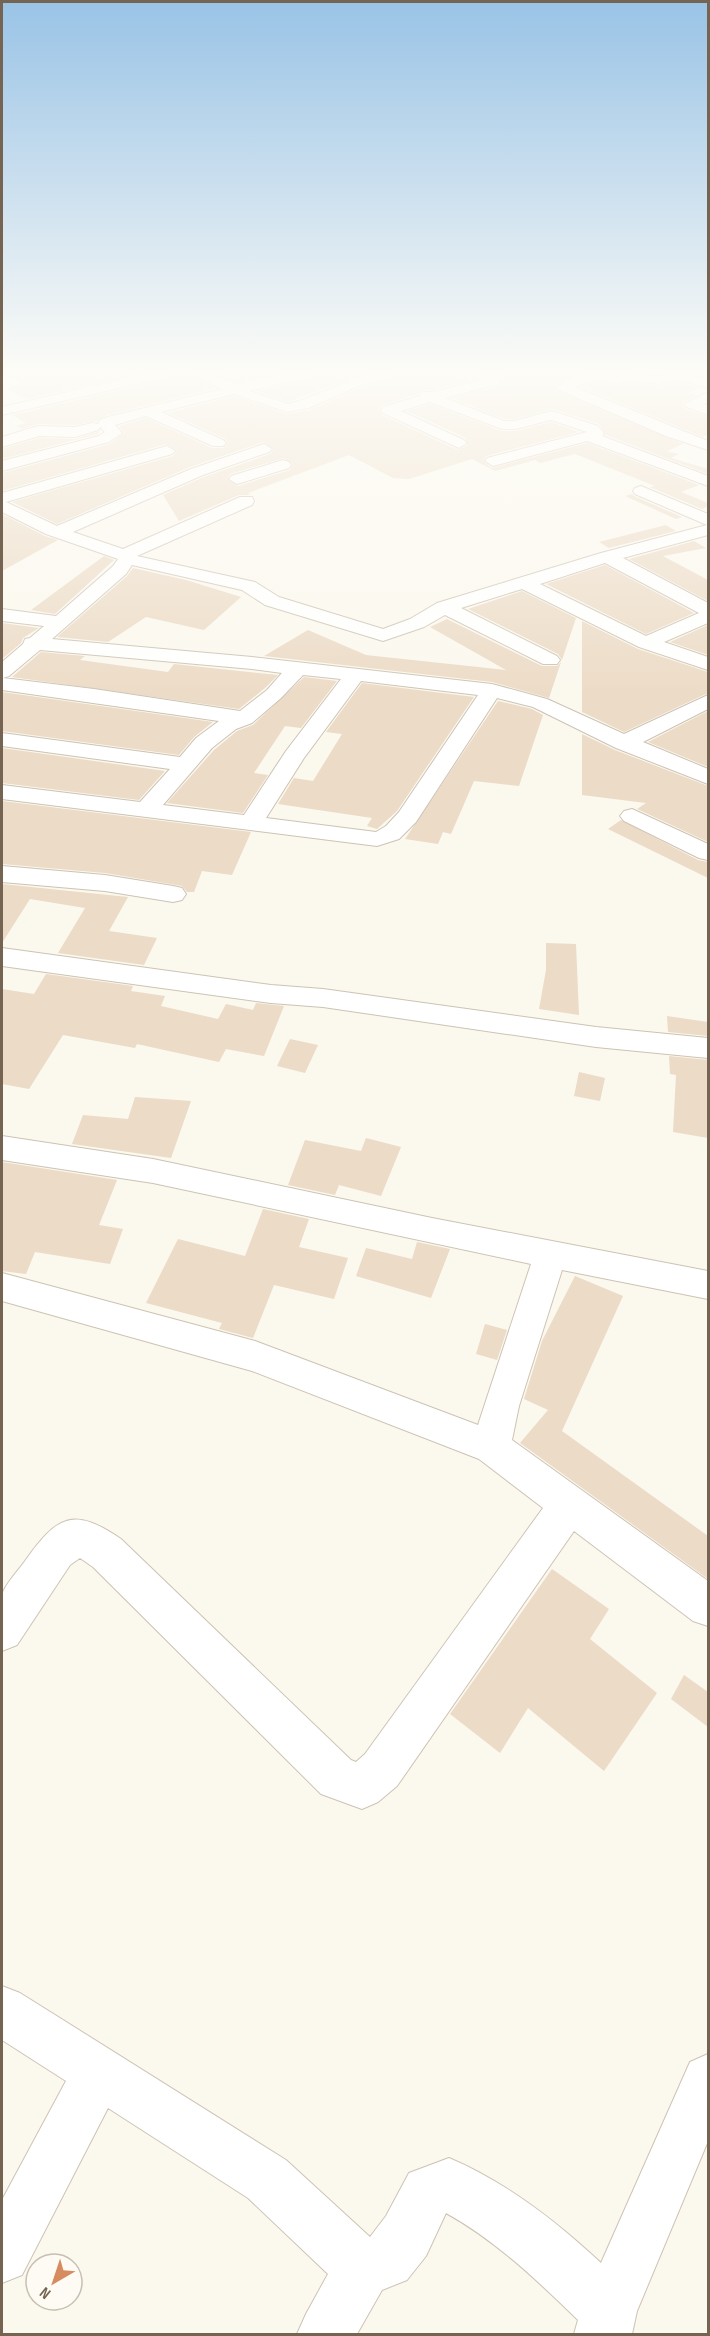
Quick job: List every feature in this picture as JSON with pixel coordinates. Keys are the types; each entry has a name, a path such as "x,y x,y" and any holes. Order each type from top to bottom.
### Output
{"street":[{"path":"2,498 55,483"},
{"path":"58,532 171,483"},
{"path":"220,486 229,483"},
{"path":"641,491 706,530"},
{"path":"2,672 32,643 120,570 126,557 246,501"},
{"path":"2,506 58,532 126,557 248,586 272,601 383,635 417,623 444,607 607,557 706,530"},
{"path":"2,520 20,515"},
{"path":"87,542 107,533"},
{"path":"607,557 708,610"},
{"path":"522,582 646,643 708,664"},
{"path":"444,607 550,660"},
{"path":"2,615 59,622"},
{"path":"646,643 708,616"},
{"path":"32,643 492,690 540,703 624,743 703,769"},
{"path":"146,810 204,743 228,724 244,718 274,694 297,669"},
{"path":"252,822 294,756 354,675"},
{"path":"2,684 244,718"},
{"path":"2,792 252,822 363,838 387,837 408,817 492,690"},
{"path":"624,743 708,701"},
{"path":"2,739 184,764"},
{"path":"632,816 708,853"},
{"path":"2,874 105,883 173,894"},
{"path":"2,957 271,994 322,998 596,1037 708,1048"},
{"path":"2,1148 153,1171 432,1231 708,1285"},
{"path":"492,1447 501,1406 551,1253"},
{"path":"2,1287 255,1356 492,1447 708,1606"},
{"path":"2,1630 56,1551 72,1538 87,1539 107,1553 337,1778 362,1785 381,1770 569,1504"},
{"path":"2,2011 267,2179 363,2268"},
{"path":"2,2255 99,2073"},
{"path":"326,2334 363,2268 387,2260 406,2236 428,2192 449,2185 486,2205 561,2264 606,2322 708,2080"}],"building":[{"path":"2,483 30,483 2,491"},
{"path":"78,483 153,483 57,524 12,502"},
{"path":"190,483 233,483 238,486 248,483 275,483 248,493 250,494 248,495 239,495 179,521 163,495"},
{"path":"648,483 699,485 681,492 708,503 708,506 702,509 650,487 655,486"},
{"path":"632,494 682,517 676,519 625,496"},
{"path":"2,514 45,536 58,540 2,571"},
{"path":"666,525 676,531 609,548 599,542"},
{"path":"694,541 706,548 663,556 708,580 708,601 629,559"},
{"path":"104,556 114,560 55,614 31,610"},
{"path":"605,565 694,613 646,634 546,584"},
{"path":"133,568 186,580 241,597 204,630 146,617 108,642 57,637 127,576"},
{"path":"522,591 576,618 562,660 558,654 468,609"},
{"path":"447,619 542,666 557,666 561,662 549,698 492,682 264,656 308,630 366,655 506,670 430,627"},
{"path":"582,621 638,649 708,672 708,693 624,732 582,712"},
{"path":"2,623 39,628 23,638 21,643 2,659"},
{"path":"708,625 708,655 670,642"},
{"path":"41,652 85,656 80,660 168,672 174,664 278,675 239,709 12,677"},
{"path":"304,677 337,681 301,728 285,726 254,773 268,775 243,813 167,803 214,750 237,731 253,725"},
{"path":"362,683 474,697 397,811 377,829 367,826 372,818 278,804 294,778 313,781 342,734 326,732"},
{"path":"2,692 213,722 194,737 179,755 2,731"},
{"path":"498,701 532,709 543,715 519,786 474,781 451,834 443,832 438,844 405,839"},
{"path":"708,711 708,767 648,742"},
{"path":"582,734 615,750 708,786 708,842 637,809 646,803 582,795"},
{"path":"2,748 165,771 139,800 2,783"},
{"path":"2,801 251,832 232,875 202,871 194,892 187,892 182,886 105,873 2,864"},
{"path":"621,820 698,860 708,862 708,878 608,829"},
{"path":"2,884 128,897 109,931 157,938 144,965 58,953 85,908 30,899 2,943"},
{"path":"546,943 576,944 579,1015 539,1009 546,970"},
{"path":"46,974 133,986 131,991 165,996 161,1006 218,1019 226,1004 253,1010 256,1003 284,1006 264,1056 226,1049 219,1062 137,1044 135,1048 63,1035 29,1089 2,1084 2,989 34,994"},
{"path":"667,1016 708,1022 708,1036 668,1032"},
{"path":"290,1039 318,1045 305,1073 277,1066"},
{"path":"669,1056 708,1060 708,1138 673,1132 676,1075 670,1074"},
{"path":"579,1072 605,1078 600,1101 574,1096"},
{"path":"135,1097 191,1101 171,1158 72,1144 83,1115 128,1119"},
{"path":"366,1138 401,1147 381,1196 339,1185 335,1195 288,1185 305,1140 361,1151"},
{"path":"2,1162 117,1180 99,1225 123,1229 110,1264 35,1252 26,1274 2,1271"},
{"path":"263,1209 309,1219 299,1247 348,1258 334,1299 274,1285 253,1338 219,1329 222,1323 146,1303 178,1239 245,1256"},
{"path":"417,1242 450,1249 431,1298 356,1276 366,1248 412,1259"},
{"path":"575,1276 623,1296 562,1431 708,1536 708,1579 520,1443 548,1410 524,1399 542,1341"},
{"path":"485,1324 507,1330 497,1360 476,1354"},
{"path":"552,1569 609,1609 590,1639 657,1693 604,1771 528,1708 500,1753 450,1714"},
{"path":"684,1675 708,1692 708,1727 671,1699"}]}
